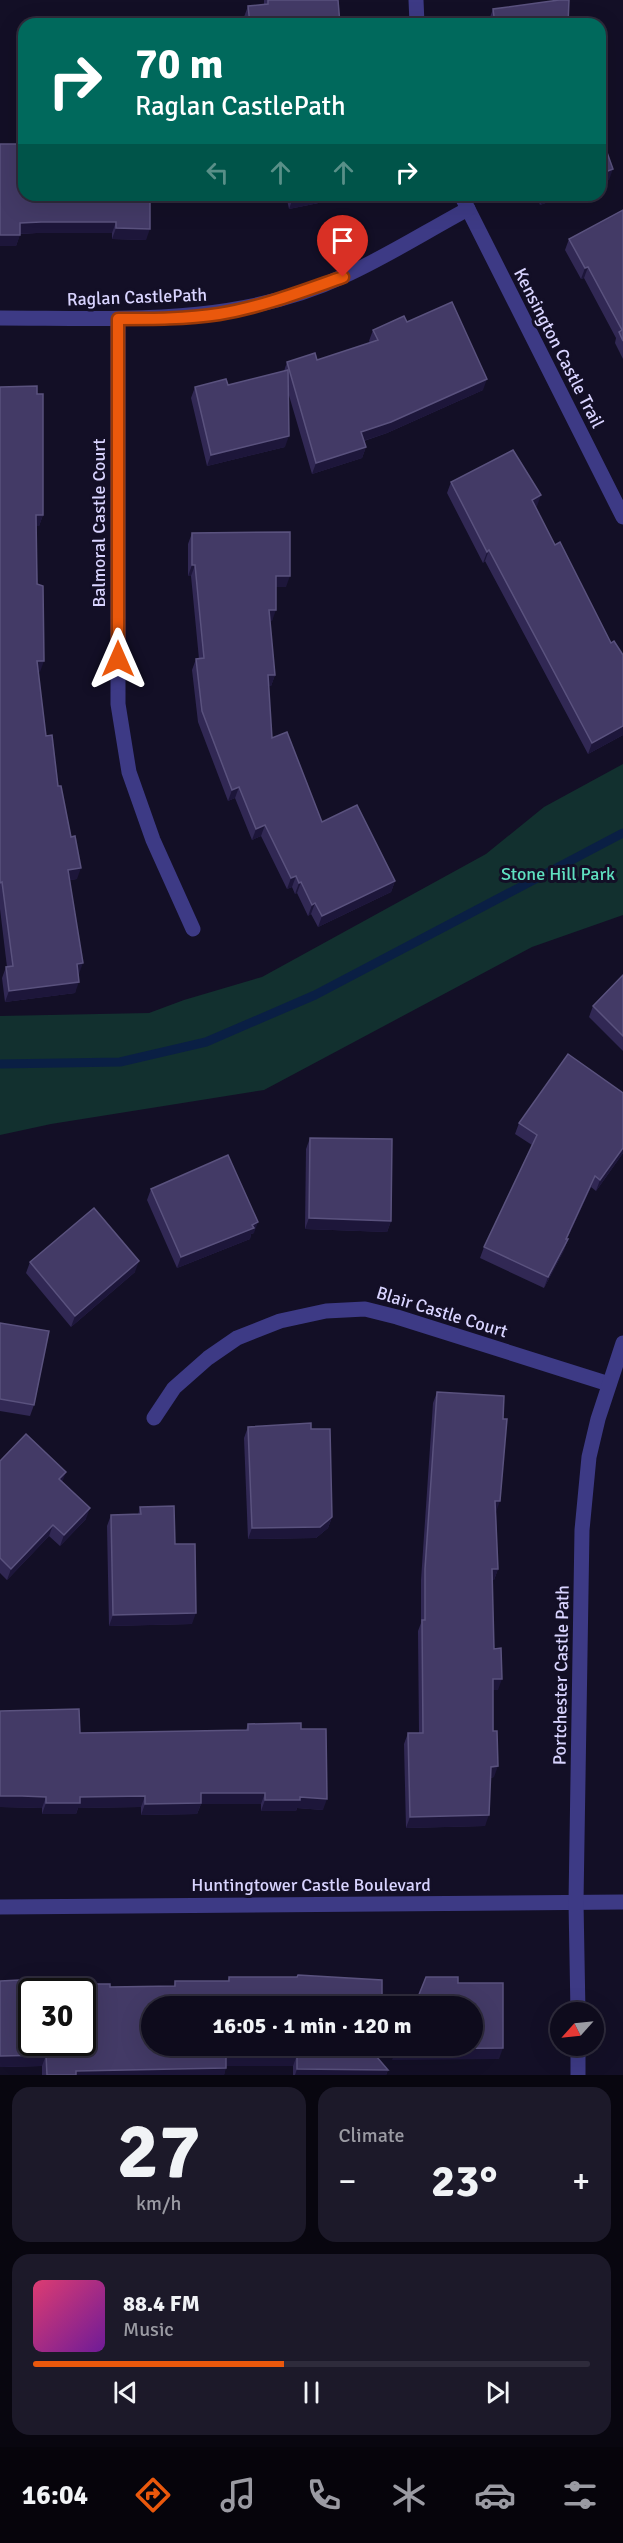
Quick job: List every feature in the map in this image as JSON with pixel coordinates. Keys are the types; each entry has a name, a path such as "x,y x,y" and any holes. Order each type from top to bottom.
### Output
{"street":[{"path":"416,0 417,18"},
{"name":"Raglan CastlePath","path":"0,318 118,319 220,314 286,297 343,277 464,202"},
{"name":"Kensington Castle Trail","path":"464,202 621,511"},
{"name":"Balmoral Castle Court","path":"118,319 118,704 129,772 153,840 193,929"},
{"name":"Blair Castle Court","path":"154,1418 174,1388 208,1358 237,1338 280,1321 326,1311 364,1309 609,1384"},
{"name":"Portchester Castle Path","path":"578,2002 576,1902 582,1530 590,1457 609,1384 623,1343"},
{"name":"Huntingtower Castle Boulevard","path":"0,1907 623,1902"},
{"path":"578,2056 578,2075"}],"green space":[{"name":"Stone Hill Park","path":"623,764 623,915 532,947 264,1090 51,1124 0,1135 0,1016 149,1013 262,977 486,854 544,807"}],"building":[{"path":"268,0 338,0 340,18 249,18 248,6 268,4"},
{"path":"569,0 568,18 494,18 493,9"},
{"path":"0,144 18,144 18,201 150,201 150,229 116,228 116,222 41,222 20,223 20,235 0,235"},
{"path":"606,150 613,169 606,172"},
{"path":"623,210 623,341 619,332 622,330 588,267 585,268 569,239"},
{"path":"452,302 487,379 391,422 361,432 366,447 316,463 287,362 315,353 317,360 378,340 373,330 404,316 407,322"},
{"path":"288,370 289,436 211,455 195,387 226,379 228,385"},
{"path":"37,386 37,394 43,394 43,515 36,515 37,584 43,586 44,661 37,661 46,736 52,735 58,786 61,786 71,837 75,836 81,868 68,870 83,963 77,964 79,982 9,991 6,967 13,966 2,882 0,883 0,387"},
{"path":"513,450 541,495 532,500 555,545 560,542 611,643 614,641 623,655 623,726 592,743 451,482"},
{"path":"290,532 290,576 276,576 276,610 269,610 275,675 268,675 272,738 287,732 322,822 357,805 395,881 322,916 315,903 312,905 301,882 299,883 296,876 291,878 265,825 256,829 239,787 232,790 202,711 196,659 204,658 195,565 192,565 192,533"},
{"path":"623,975 623,1036 593,1006"},
{"path":"568,1054 623,1093 623,1148 600,1180 595,1176 566,1239 568,1239 548,1277 484,1247 537,1135 519,1123"},
{"path":"310,1138 392,1139 391,1221 309,1218"},
{"path":"228,1155 258,1222 252,1225 254,1228 181,1257 151,1189"},
{"path":"94,1208 139,1261 75,1316 30,1262"},
{"path":"0,1323 49,1331 34,1405 0,1399"},
{"path":"437,1392 504,1396 503,1419 507,1419 500,1501 495,1501 498,1569 492,1569 494,1649 501,1648 502,1679 493,1679 493,1731 497,1731 498,1766 491,1767 489,1815 410,1817 408,1733 423,1733 422,1620 425,1620 425,1569"},
{"path":"311,1423 311,1429 330,1429 332,1517 320,1527 252,1528 248,1427"},
{"path":"26,1434 66,1472 59,1479 90,1508 64,1535 53,1525 11,1569 0,1558 0,1461"},
{"path":"174,1506 175,1544 195,1544 196,1613 113,1615 111,1515 141,1514 140,1507"},
{"path":"79,1709 80,1733 248,1730 248,1724 301,1723 301,1729 326,1729 327,1799 300,1797 300,1800 265,1800 265,1793 201,1793 201,1803 145,1804 145,1796 80,1797 80,1803 46,1803 46,1797 0,1796 0,1711"},
{"path":"298,1975 382,1980 382,1996 141,1996 141,2056 226,2056 226,2068 76,2071 76,2075 47,2075 46,2056 96,2056 96,1984 110,1984 110,1987 175,1986 175,1981 229,1981 229,1977 297,1977"},
{"path":"426,1977 458,1977 458,1983 503,1983 503,2048 483,2048 483,1996 418,1996"},
{"path":"18,1980 18,2056 0,2056 0,1981"},
{"path":"297,2056 376,2056 388,2070 297,2069"}],"waterway":[{"path":"0,1064 120,1062 206,1042 315,995 623,833"}],"route":[{"path":"118,659 118,319 220,314 286,297 343,277"}]}
